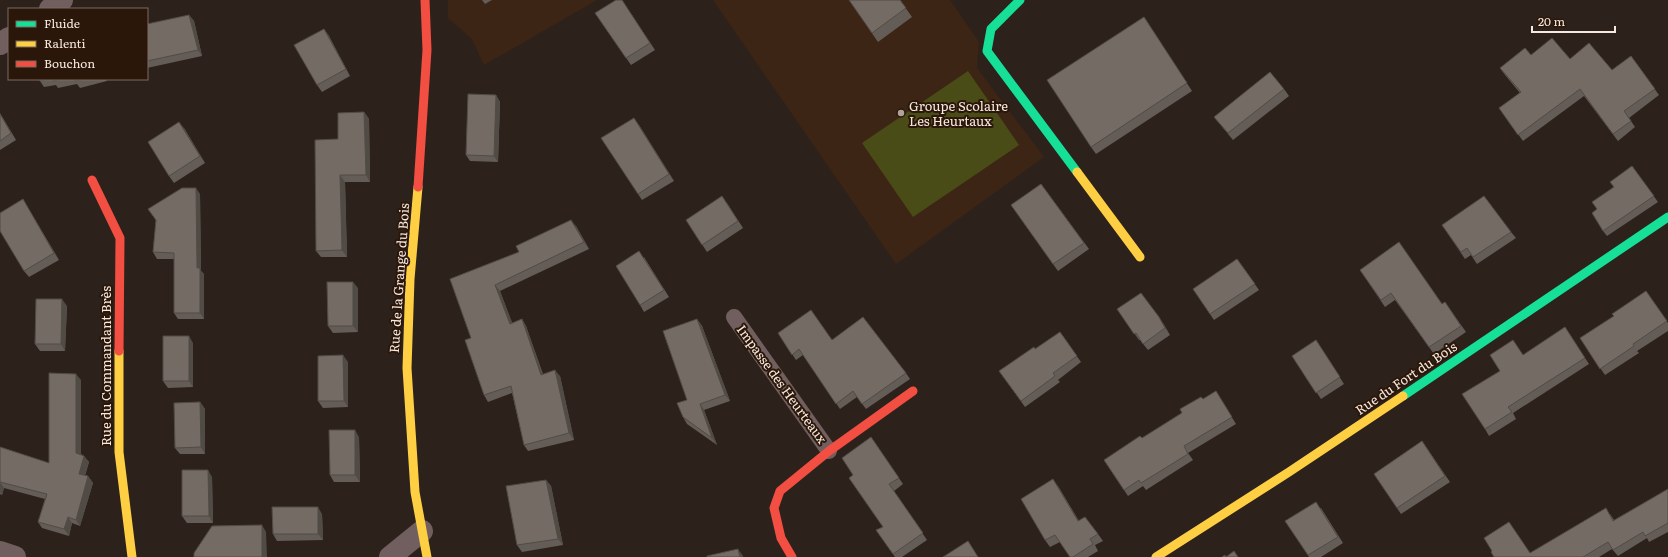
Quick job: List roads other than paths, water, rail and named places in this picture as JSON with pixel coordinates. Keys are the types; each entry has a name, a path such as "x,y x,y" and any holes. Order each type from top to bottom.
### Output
{"street":[{"path":"51,8 62,0"},
{"name":"Rue de la Grange du Bois","path":"425,0 427,50 417,207 410,280 407,368 415,492 427,557"},
{"path":"1020,0 992,29 987,51 1140,257"},
{"name":"Rue du Commandant Brès","path":"92,180 120,238 119,452 132,557"},
{"name":"Rue du Fort du Bois","path":"1156,557 1295,468 1668,217"},
{"name":"Impasse des Heurteaux","path":"792,557 781,538 774,508 780,491 830,451 913,391"},
{"path":"390,557 422,531"},
{"path":"0,552 15,557"}],"lane":[{"name":"Impasse des Heurteaux","path":"734,317 830,451"}],"place":[{"name":"Groupe Scolaire Les Heurtaux","path":"901,113"}]}
